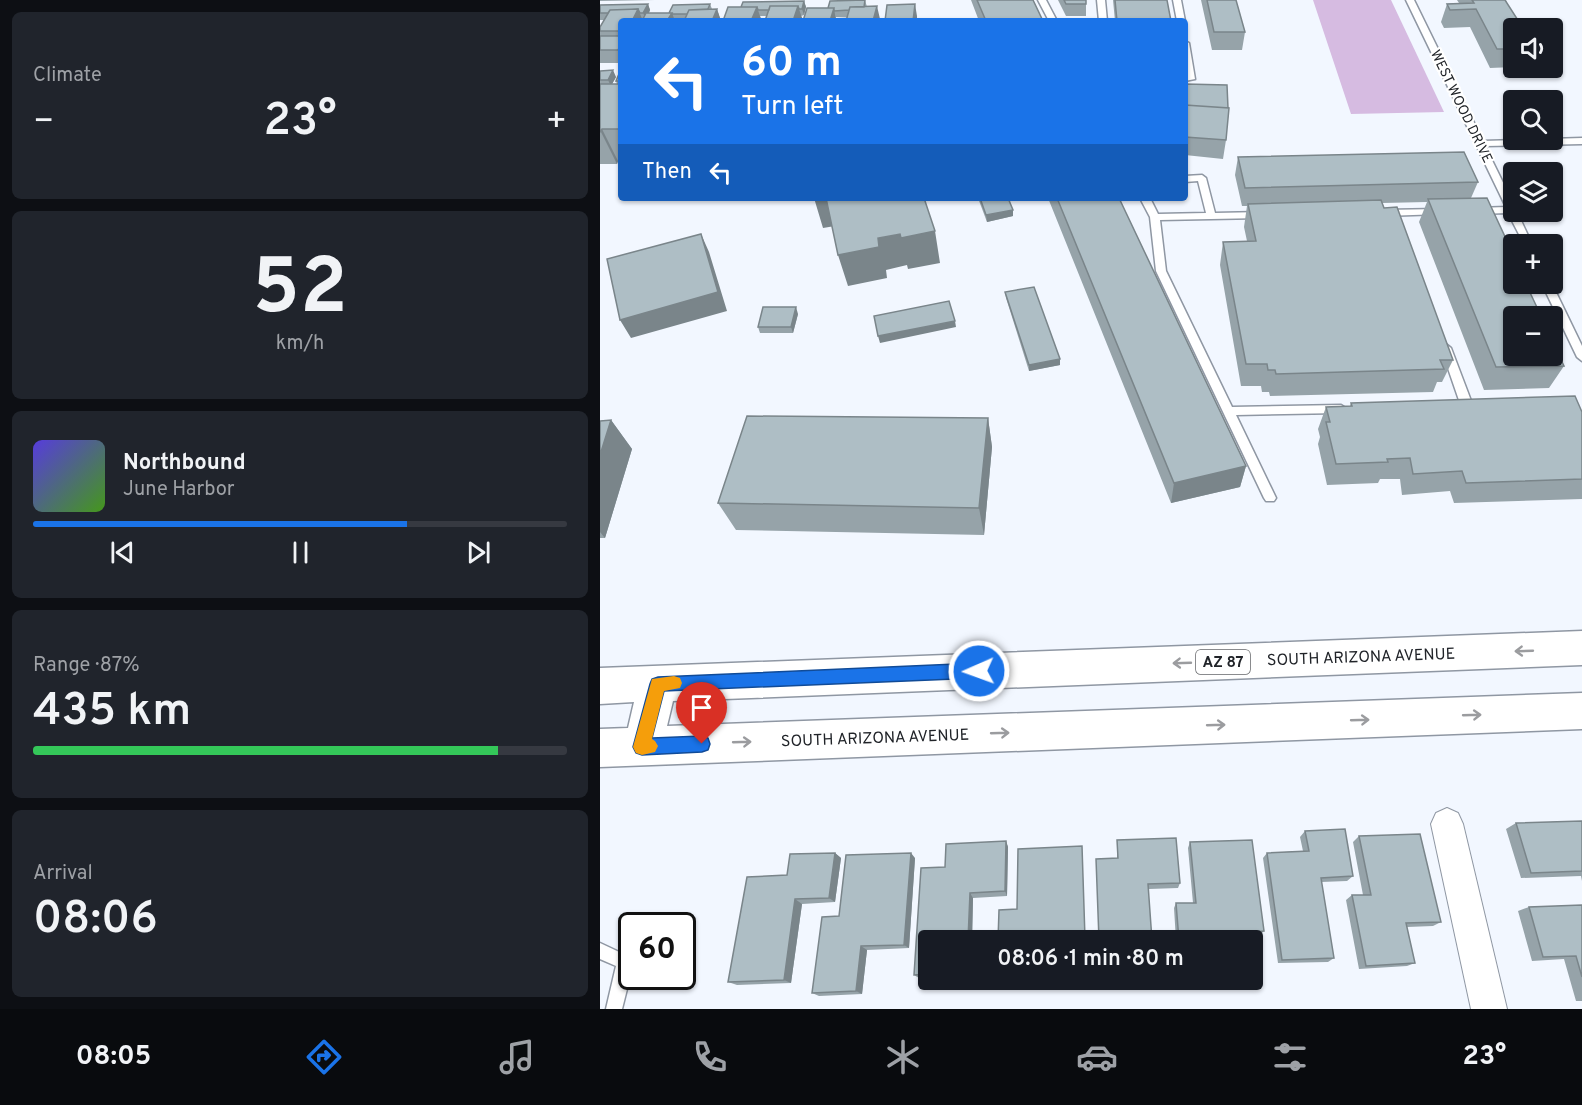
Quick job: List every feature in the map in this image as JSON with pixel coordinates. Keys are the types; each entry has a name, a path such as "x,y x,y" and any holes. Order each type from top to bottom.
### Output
{"main road":[{"name":"SOUTH ARIZONA AVENUE","path":"600,686 1582,648"},
{"path":"642,747 658,684"},
{"name":"SOUTH ARIZONA AVENUE","path":"600,748 1582,711"}],"street":[{"path":"1446,824 1489,1009"}],"lane":[{"path":"1042,0 1051,18"},
{"path":"1101,0 1103,18"},
{"path":"1177,0 1180,18"},
{"name":"WEST WOOD DRIVE","path":"1410,0 1503,191"},
{"path":"1188,61 1191,79 1188,79"},
{"path":"1481,144 1582,141"},
{"path":"1188,179 1202,178 1211,216"},
{"path":"1147,201 1155,217 1161,271 1270,498"},
{"path":"1375,213 1503,210"},
{"path":"1398,213 1402,223"},
{"path":"1155,217 1269,215"},
{"path":"1552,294 1582,357"},
{"path":"1444,342 1467,406"},
{"path":"1228,411 1348,409"},
{"path":"600,951 625,962 614,1009"}],"shaded area":[{"path":"1313,0 1391,0 1444,112 1351,114"}],"building":[{"path":"865,0 864,7 850,7 849,10 834,11 834,8 828,8 830,1"},
{"path":"977,0 1033,0 1042,18 985,18"},
{"path":"1064,0 1086,0 1086,4 1066,4"},
{"path":"1115,0 1167,0 1170,18 1117,18"},
{"path":"1207,0 1236,0 1245,32 1214,32"},
{"path":"1472,0 1505,0 1517,18 1503,18 1503,49 1497,49 1476,9 1450,10 1447,4 1474,3"},
{"path":"804,1 802,9 798,6 770,6 769,10 741,7 743,2"},
{"path":"648,4 643,13 640,13 638,9 610,10 608,13 600,13 600,5"},
{"path":"710,4 708,9 689,10 687,14 669,13 673,5"},
{"path":"915,4 913,18 885,18 887,5"},
{"path":"770,6 798,6 794,18 766,18"},
{"path":"877,6 874,18 847,18 850,7"},
{"path":"728,7 757,7 752,18 724,18"},
{"path":"807,8 834,8 831,18 804,18"},
{"path":"638,9 634,18 618,18 618,31 600,31 610,10"},
{"path":"717,9 713,18 685,18 689,10"},
{"path":"646,13 672,13 669,18 644,18"},
{"path":"600,36 618,36 618,50 600,50"},
{"path":"613,70 608,80 600,80 600,71"},
{"path":"600,84 618,84 618,129 602,129 600,132"},
{"path":"1188,84 1227,85 1228,108 1188,105"},
{"path":"1188,105 1229,108 1226,140 1188,137"},
{"path":"1464,152 1478,182 1245,188 1238,157"},
{"path":"1487,198 1504,234 1503,294 1531,294 1536,306 1503,306 1503,366 1563,366 1563,364 1564,366 1496,367 1428,199"},
{"path":"1381,200 1384,208 1397,207 1453,360 1440,360 1444,369 1276,374 1275,370 1268,370 1267,364 1246,364 1223,242 1256,241 1248,204"},
{"path":"827,201 925,201 935,231 901,238 900,234 878,238 879,247 838,255"},
{"path":"981,201 1009,201 1013,210 986,215"},
{"path":"1058,201 1120,201 1246,466 1174,483"},
{"path":"701,234 718,292 620,320 607,259"},
{"path":"1034,287 1060,359 1029,365 1005,292"},
{"path":"949,301 955,321 878,336 874,316"},
{"path":"763,307 796,307 791,327 758,327"},
{"path":"1575,396 1582,412 1582,479 1466,483 1462,471 1413,474 1410,458 1387,459 1388,462 1336,464 1326,422 1330,422 1326,407 1352,406 1351,403"},
{"path":"747,416 988,418 979,508 718,503"},
{"path":"611,420 600,455 600,421"},
{"path":"1582,821 1582,871 1531,873 1516,823"},
{"path":"1345,829 1353,876 1321,878 1334,958 1282,960 1267,853 1309,851 1305,831"},
{"path":"1420,834 1441,922 1406,923 1415,963 1366,966 1352,895 1371,895 1359,836"},
{"path":"1176,838 1180,883 1148,884 1151,930 1099,930 1096,859 1118,858 1117,840"},
{"path":"1252,840 1264,931 1178,930 1176,903 1196,903 1190,842"},
{"path":"1006,841 1005,891 970,893 968,930 918,930 918,975 914,975 921,868 945,867 946,844"},
{"path":"1082,846 1085,930 998,930 999,910 1017,909 1018,849"},
{"path":"835,853 829,898 795,899 784,980 728,982 747,877 787,875 790,854"},
{"path":"911,853 904,945 861,946 856,991 812,993 822,917 839,916 846,855"},
{"path":"1582,905 1582,977 1576,956 1543,957 1529,907"}],"slow traffic":[{"path":"649,746 642,747 658,684 674,683"}],"route":[{"path":"702,744 642,747 658,684 979,671"}]}
